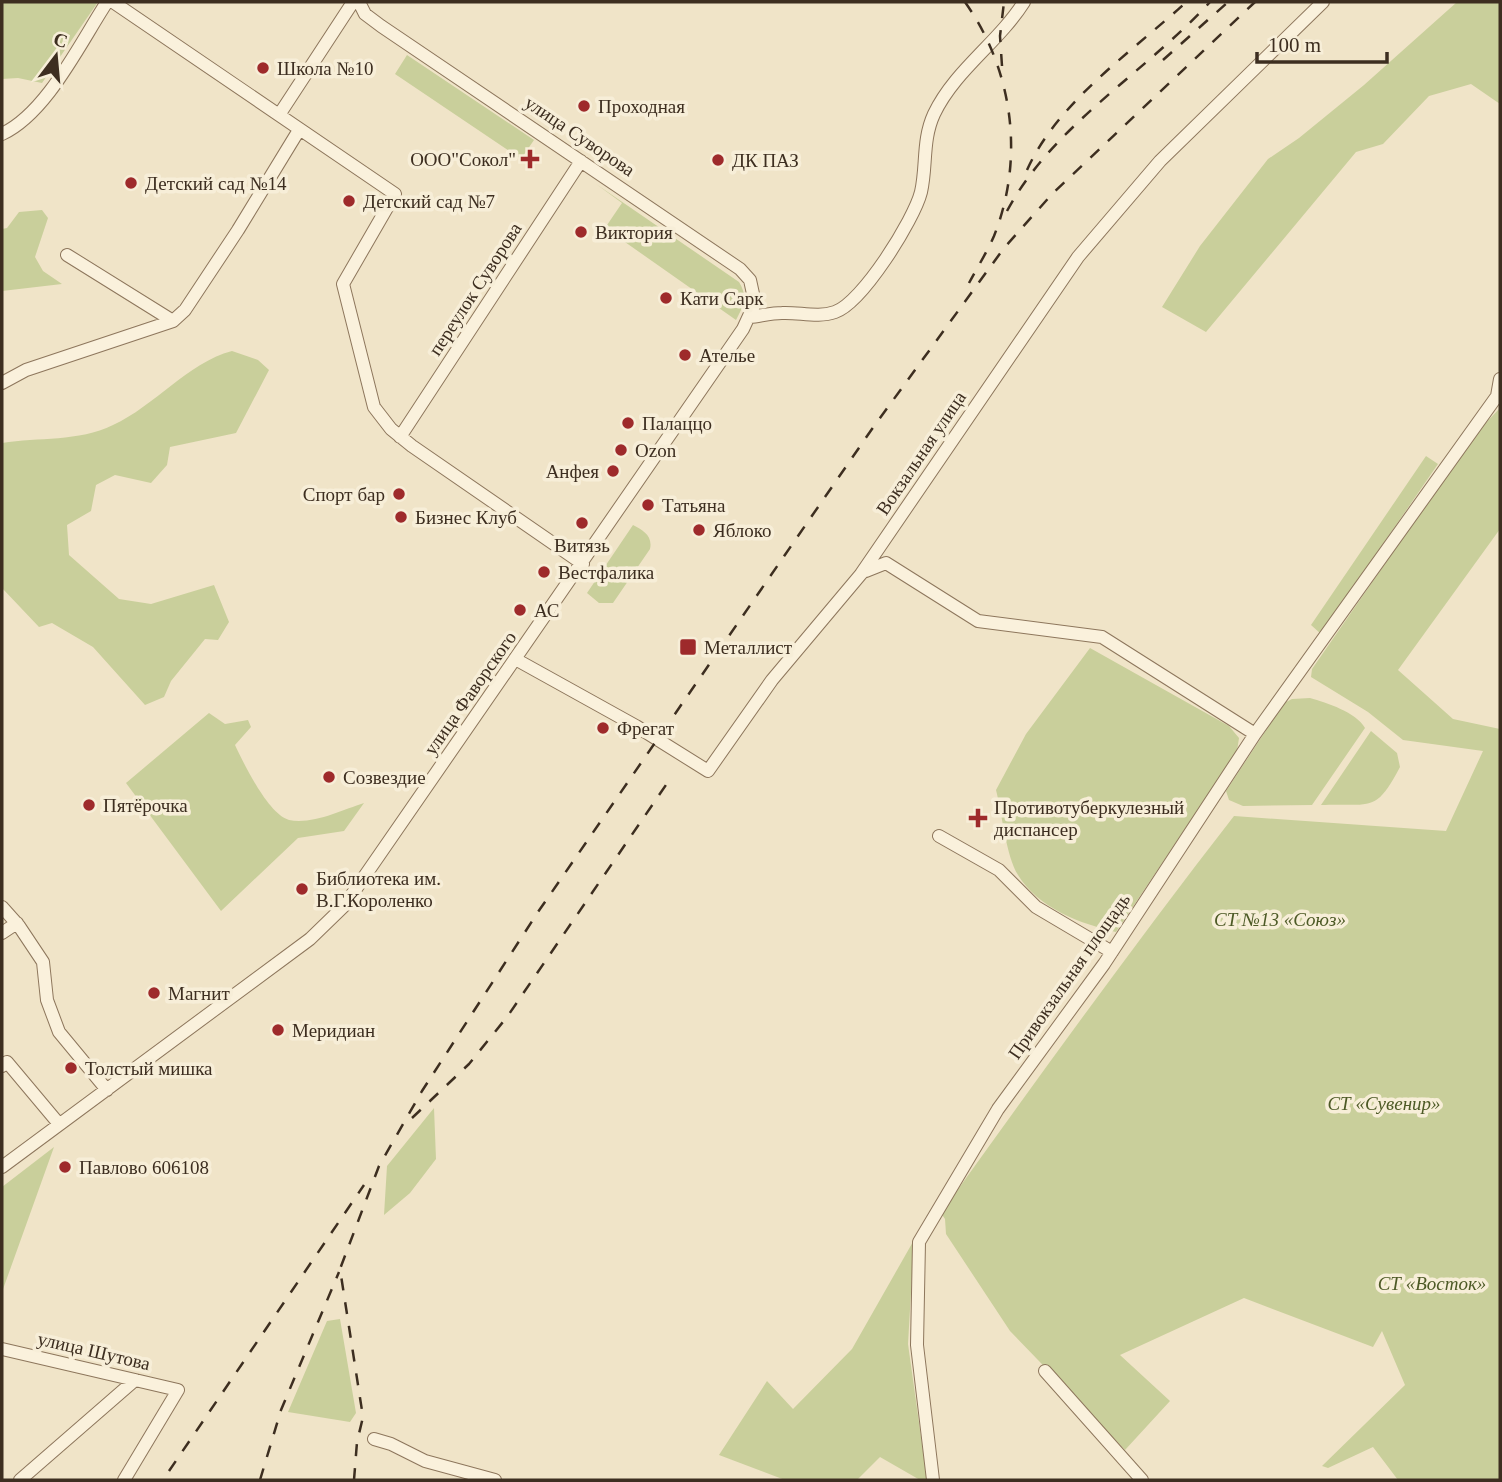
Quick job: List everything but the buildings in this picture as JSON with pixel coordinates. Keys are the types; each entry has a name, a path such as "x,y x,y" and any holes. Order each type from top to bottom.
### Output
{"street":[{"path":"2,134 15,126 46,96 107,2"},
{"path":"113,2 395,194 354,261 342,289 374,407 400,437 583,564"},
{"path":"279,115 353,2"},
{"name":"улица Суворова","path":"359,2 365,14 381,26 740,269 753,289 755,303 750,317"},
{"path":"750,317 784,312 826,314 838,311 854,298 887,257 915,209 923,181 928,132 940,104 960,76 1000,36 1024,2"},
{"name":"Вокзальная улица","path":"517,660 636,726 708,771 772,680 861,574 1078,257 1168,152 1323,2"},
{"path":"2,383 26,370 173,321 185,310 238,230 299,130"},
{"name":"переулок Суворова","path":"400,437 581,161"},
{"path":"67,255 173,321"},
{"name":"улица Фаворского","path":"2,1167 310,939 344,906 517,660 750,317"},
{"path":"1498,397 1500,379"},
{"name":"Привокзальная площадь","path":"933,1480 917,1345 919,1241 998,1109 1112,952 1255,734 1498,397"},
{"path":"861,574 886,563 978,621 1102,637 1255,734"},
{"path":"939,836 999,870 1036,907 1112,952"},
{"path":"2,907 17,923 43,961 47,1000 59,1032 107,1090"},
{"path":"2,933 17,923"},
{"path":"2,1066 7,1062 59,1124"},
{"name":"улица Шутова","path":"2,1349 178,1390 124,1480"},
{"path":"1045,1371 1142,1480"},
{"path":"20,1480 135,1380"},
{"path":"374,1439 391,1444 425,1461 495,1480"}],"green space":[{"path":"2,2 98,2 42,83 18,78 2,79"},
{"path":"1457,2 1500,2 1500,104 1471,84 1429,96 1383,144 1356,152 1206,332 1162,307 1200,246 1268,159 1299,138 1364,85"},
{"path":"407,55 534,140 521,159 395,74"},
{"path":"596,184 739,282 744,301 736,320 605,228 622,203"},
{"path":"42,210 48,218 35,257 43,271 62,284 2,291 2,229 7,228 19,212"},
{"path":"232,351 258,360 269,370 236,433 170,447 167,465 151,483 115,475 96,485 91,511 67,525 69,555 119,599 151,604 214,585 229,622 218,640 205,639 171,681 164,697 145,705 93,647 52,623 39,627 2,588 2,443 72,437 113,425 143,407 200,365"},
{"path":"1500,408 1500,529 1398,670 1453,719 1500,729 1500,1480 1398,1480 1373,1447 1328,1468 1322,1466 1405,1385 1382,1331 1373,1347 1244,1298 1120,1355 1170,1401 1125,1450 1010,1331 946,1234 945,1219 941,1213 1122,963 1234,816 1446,831 1483,751 1403,740 1368,712 1311,677 1312,669 1475,434"},
{"path":"1426,456 1438,464 1321,634 1311,625"},
{"path":"633,525 649,537 650,549 613,603 599,603 587,593"},
{"path":"1090,648 1229,726 1239,738 1237,751 1116,932 1061,913 1027,887 1010,857 996,790 1026,734"},
{"path":"1310,698 1348,713 1365,728 1312,805 1243,806 1229,800 1226,791 1284,703 1292,699"},
{"path":"209,713 225,724 248,720 251,727 235,745 265,799 281,816 289,820 307,820 364,803 344,831 298,838 221,911 126,783"},
{"path":"1371,731 1397,753 1400,767 1392,782 1370,803 1321,805"},
{"path":"434,1108 436,1159 410,1193 384,1215 387,1166"},
{"path":"54,1147 2,1292 2,1187"},
{"path":"914,1240 908,1344 927,1480 920,1480 880,1457 857,1480 785,1480 719,1455 767,1381 793,1409 852,1349"},
{"path":"340,1319 356,1413 350,1422 288,1412 327,1321"}],"railway":[{"path":"965,2 994,56 1009,115 1011,146 1004,206 994,236 969,283"},
{"path":"1002,66 1000,36 1004,2"},
{"path":"1007,211 1026,180 1074,126 1185,28 1210,2"},
{"path":"1163,60 1228,2"},
{"path":"354,1480 357,1442 363,1417 340,1269 379,1166 422,1091 538,912 872,429 1004,248 1053,193 1255,2"},
{"path":"1027,170 1040,146 1076,101 1096,80 1183,5"},
{"path":"412,1118 469,1064 507,1017 668,782"},
{"path":"169,1471 364,1185"},
{"path":"260,1480 281,1410 339,1272"}],"place":[{"name":"Школа №10","path":"263,68"},
{"name":"Проходная","path":"584,106"},
{"name":"ООО\"Сокол\"","path":"530,159"},
{"name":"ДК ПАЗ","path":"718,160"},
{"name":"Детский сад №14","path":"131,183"},
{"name":"Детский сад №7","path":"349,201"},
{"name":"Виктория","path":"581,232"},
{"name":"Кати Сарк","path":"666,298"},
{"name":"Ателье","path":"685,355"},
{"name":"Палаццо","path":"628,423"},
{"name":"Ozon","path":"621,450"},
{"name":"Анфея","path":"613,471"},
{"name":"Спорт бар","path":"399,494"},
{"name":"Татьяна","path":"648,505"},
{"name":"Бизнес Клуб","path":"401,517"},
{"name":"Витязь","path":"582,523"},
{"name":"Яблоко","path":"699,530"},
{"name":"Вестфалика","path":"544,572"},
{"name":"АС","path":"520,610"},
{"name":"Металлист","path":"688,647"},
{"name":"Фрегат","path":"603,728"},
{"name":"Созвездие","path":"329,777"},
{"name":"Пятёрочка","path":"89,805"},
{"name":"Противотуберкулезный диспансер","path":"978,818"},
{"name":"Библиотека им. В.Г.Короленко","path":"302,889"},
{"name":"Магнит","path":"154,993"},
{"name":"Меридиан","path":"278,1030"},
{"name":"Толстый мишка","path":"71,1068"},
{"name":"Павлово 606108","path":"65,1167"}],"park label":[{"name":"СТ №13 «Союз»","path":"1280,919"},
{"name":"СТ «Сувенир»","path":"1384,1103"},
{"name":"СТ «Восток»","path":"1432,1283"}]}
